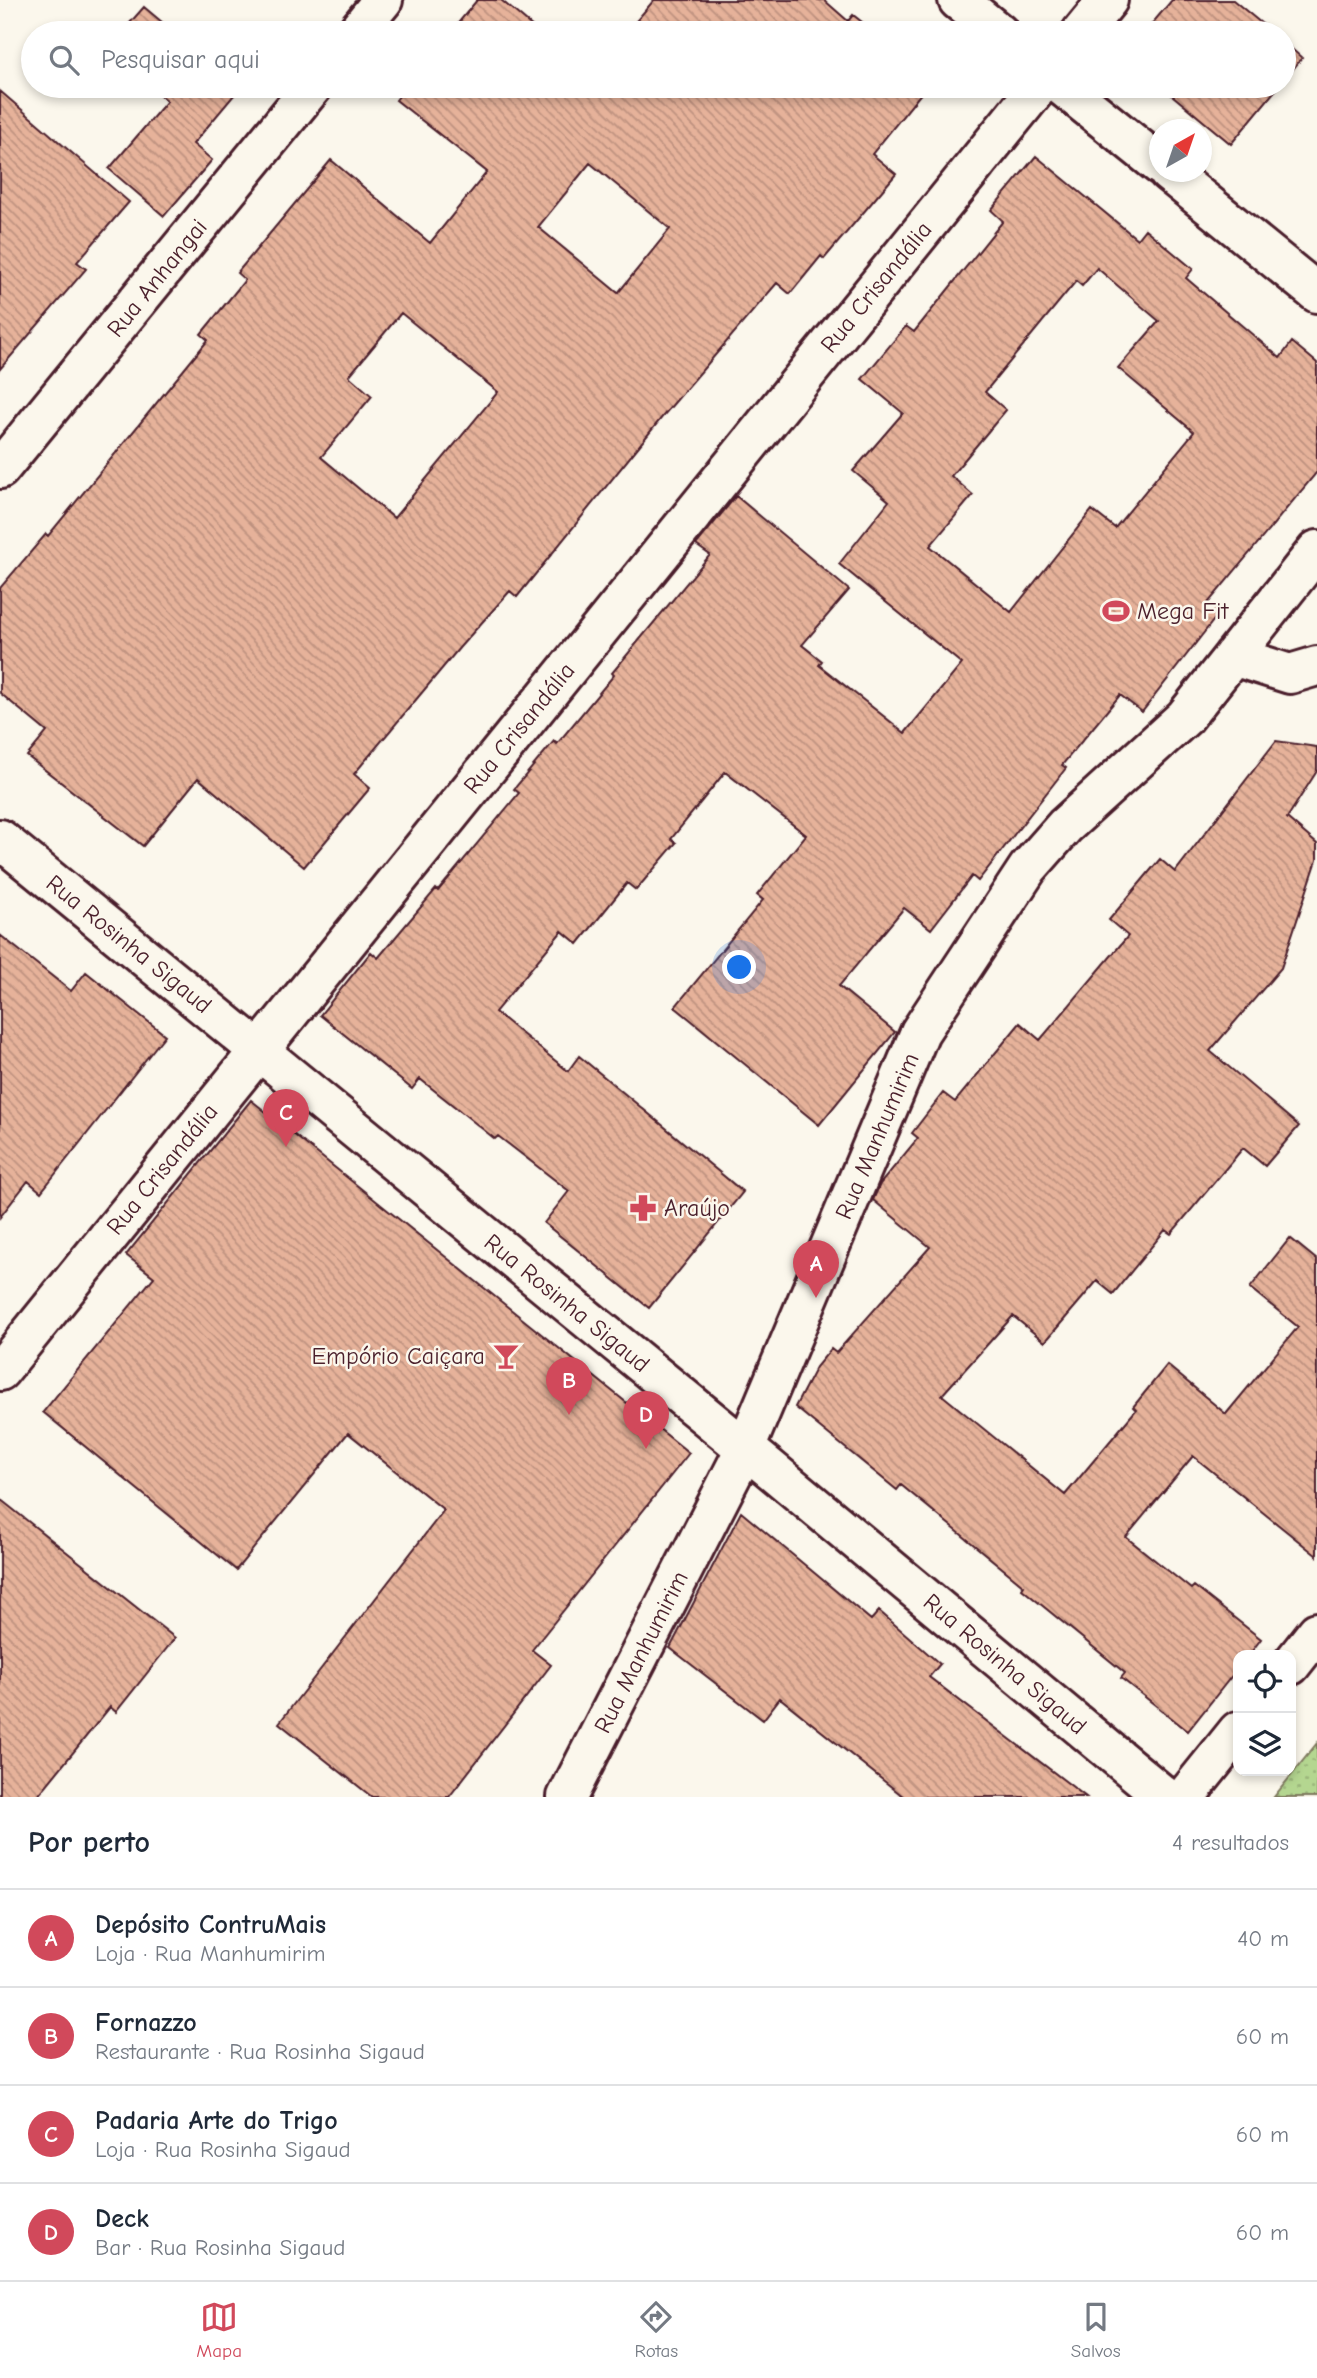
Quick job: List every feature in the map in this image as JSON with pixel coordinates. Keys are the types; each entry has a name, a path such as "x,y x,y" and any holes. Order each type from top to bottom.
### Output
{"street":[{"path":"366,21 383,0"},
{"path":"958,0 984,21"},
{"path":"1091,21 1108,0"},
{"name":"Rua Anhangai","path":"0,470 303,98"},
{"name":"Rua Crisandália","path":"0,1371 1029,98"},
{"path":"1077,98 1149,156"},
{"path":"1180,182 1317,293"},
{"name":"Rua Manhumirim","path":"567,1797 745,1449 920,1032 1028,868 1065,826 1185,717 1317,550"},
{"path":"1233,656 1308,674"},
{"name":"Rua Rosinha Sigaud","path":"0,839 1165,1797"},
{"path":"1296,1659 1317,1632"},
{"path":"1185,1797 1233,1737"}],"green space":[{"path":"1317,1743 1317,1797 1274,1797 1291,1776 1296,1776 1296,1769"}],"building":[{"path":"477,0 501,0 526,21 460,21"},
{"path":"654,0 824,0 848,21 636,21"},
{"path":"1172,0 1233,0 1258,21 1154,21"},
{"path":"144,7 161,21 132,21"},
{"path":"853,15 861,21 848,21"},
{"path":"1296,53 1302,58 1296,65"},
{"path":"0,91 129,202 77,262 86,269 0,369"},
{"path":"163,98 232,98 193,144 212,160 164,216 109,169 167,101"},
{"path":"398,98 917,98 872,154 896,174 824,259 821,256 790,294 777,283 663,416 517,597 510,591 460,647 354,774 370,788 304,867 198,778 143,846 27,756 47,732 0,693 0,588 46,534 48,536 208,340 201,334 245,280 237,273 331,160 430,243 487,172 396,100","holes":["590,163 670,229 618,293 538,227","401,313 498,392 394,518 321,457 372,396 349,376"]},
{"path":"1175,98 1269,98 1231,144 1212,128 1212,119 1201,119"},
{"path":"1036,156 1137,239 1145,229 1193,269 1186,278 1280,358 1292,342 1317,363 1317,472 1208,603 1220,612 1142,712 1120,695 1062,765 1066,768 978,881 972,876 931,929 904,908 839,986 895,1032 819,1125 675,1007 763,900 757,895 806,835 725,772 671,839 676,843 636,890 627,883 578,944 562,931 495,1012 568,1071 579,1056 743,1192 649,1308 544,1223 569,1191 498,1136 495,1139 420,1079 412,1089 320,1015 371,952 378,958 436,889 438,891 519,793 514,789 554,741 557,744 614,675 612,673 710,555 696,545 736,496 849,590 802,645 822,661 819,665 905,733 962,664 839,564 889,501 853,471 903,413 862,379 906,326 914,332 1003,221 991,210","holes":["1097,268 1159,321 1118,368 1194,432 1115,528 1092,510 1011,612 930,546 973,495 951,476 1006,410 985,392 1076,281 1082,286"]},
{"path":"1276,741 1317,747 1317,771 1287,818 1317,844 1317,860 1281,968 1210,1051 1299,1126 1265,1166 1243,1148 1171,1234 1165,1230 1113,1294 1097,1281 1045,1342 1013,1316 942,1395 1065,1495 1136,1410 1133,1407 1167,1365 1226,1414 1298,1327 1250,1288 1290,1238 1317,1260 1317,1556 1193,1456 1126,1537 1191,1589 1194,1586 1261,1639 1253,1650 1233,1650 1233,1674 1188,1731 1121,1678 1125,1673 1022,1589 1024,1586 901,1485 897,1490 795,1407 816,1367 831,1349 836,1353 930,1247 873,1200 880,1184 918,1138 912,1133 943,1093 955,1102 1020,1023 1040,1040 1128,936 1109,920 1160,859 1175,872"},
{"path":"0,935 71,991 86,972 165,1035 41,1192 28,1181 0,1217"},
{"path":"251,1100 689,1453 532,1650 551,1665 449,1797 372,1797 279,1723 444,1510 348,1433 236,1570 43,1412 154,1277 126,1255"},
{"path":"0,1499 175,1638 116,1712 110,1707 37,1797 0,1797"},
{"path":"741,1512 871,1620 879,1611 940,1664 929,1677 1086,1797 904,1797 780,1698 763,1720 670,1648"}],"place":[{"name":"Mega Fit","path":"1116,611"},
{"name":"Padaria Arte do Trigo","path":"286,1147"},
{"name":"Araújo","path":"643,1208"},
{"name":"Depósito ContruMais","path":"816,1298"},
{"name":"Empório Caiçara","path":"506,1356"},
{"name":"Fornazzo","path":"569,1415"},
{"name":"Deck","path":"646,1449"}]}
